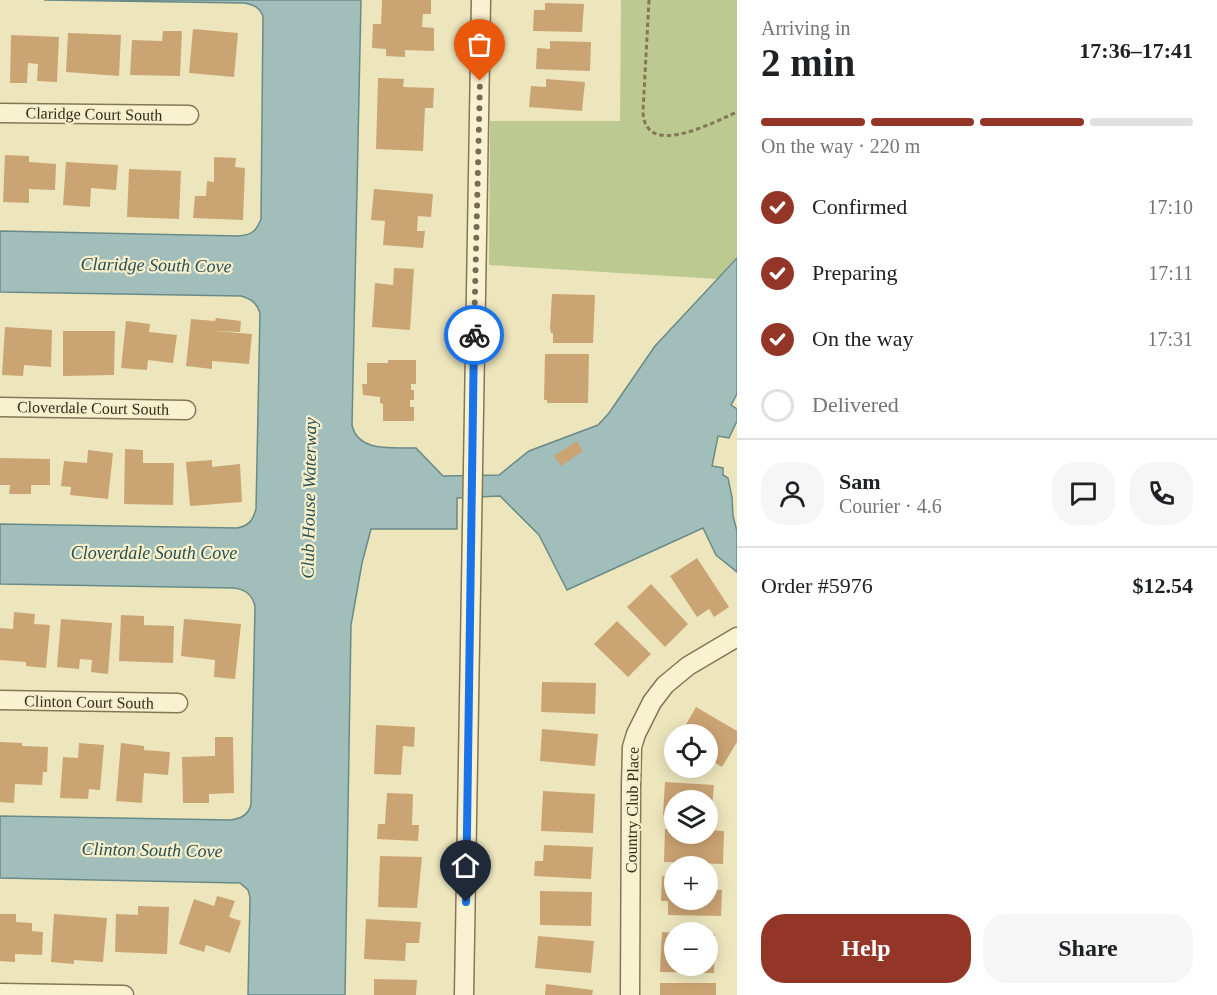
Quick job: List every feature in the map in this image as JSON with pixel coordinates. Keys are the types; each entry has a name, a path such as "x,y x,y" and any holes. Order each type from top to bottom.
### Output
{"street":[{"path":"464,995 481,0"},
{"name":"Claridge Court South","path":"0,112 189,115"},
{"name":"Cloverdale Court South","path":"0,407 186,410"},
{"name":"Country Club Place","path":"630,995 632,747 652,702 664,685 688,666 737,637"},
{"name":"Clinton Court South","path":"0,700 178,703"},
{"path":"0,993 124,995"}],"path":[{"path":"650,0 643,111 644,122 649,129 658,134 678,135 737,112"}],"green space":[{"path":"621,0 737,0 737,394 731,405 737,409 737,421 729,438 718,436 712,466 723,468 723,475 728,478 737,531 737,572 716,555 703,528 567,590 539,535 500,496 489,497 490,476 499,475 529,451 598,425 609,413 655,346 718,279 489,265 490,121 620,121"}],"water":[{"path":"44,0 361,0 352,425 361,440 369,444 387,448 416,448 443,476 499,475 529,451 598,425 609,413 655,346 737,258 737,394 731,405 737,409 737,421 729,438 718,436 712,466 723,468 723,475 728,478 737,531 737,572 716,555 703,528 567,590 539,535 500,496 457,498 457,529 371,529 362,563 351,625 345,995 248,995 250,897 248,890 240,883 0,878 0,816 230,820 244,816 251,804 255,606 250,595 233,588 0,584 0,524 237,528 247,524 256,509 259,310 253,302 241,296 0,292 0,231 238,236 252,232 261,219 263,16 256,7 244,3"}],"building":[{"path":"382,0 431,0 431,14 423,14 422,27 434,28 434,51 405,50 405,57 386,56 386,49 372,48 373,24 381,24"},
{"path":"545,3 584,4 582,32 533,31 534,10 545,10"},
{"path":"193,29 238,33 234,77 189,73"},
{"path":"163,31 182,31 180,76 130,75 132,40 162,41"},
{"path":"68,33 121,35 119,76 66,72"},
{"path":"11,35 59,37 57,82 37,81 38,64 28,63 27,83 10,83"},
{"path":"550,41 591,42 590,71 536,69 537,48 550,49"},
{"path":"378,78 404,79 403,87 434,88 433,108 425,108 423,151 376,149"},
{"path":"546,79 585,82 582,111 529,107 531,86 546,87"},
{"path":"5,155 29,156 29,162 56,164 55,190 29,189 29,203 3,202"},
{"path":"214,157 236,158 235,167 245,168 243,220 193,218 195,196 206,196 207,181 214,182"},
{"path":"66,162 118,165 116,190 91,188 90,207 63,205"},
{"path":"129,169 181,171 179,219 127,217"},
{"path":"374,189 433,194 431,217 418,216 417,231 425,231 423,248 383,245 385,221 371,220"},
{"path":"394,268 414,269 410,330 372,327 375,283 393,285"},
{"path":"552,294 595,295 593,343 553,343 553,333 550,328"},
{"path":"216,318 241,321 240,332 214,331 252,334 249,364 212,361 212,369 186,366 191,319 215,321"},
{"path":"126,321 150,324 149,332 177,335 173,363 148,360 147,370 121,368"},
{"path":"5,327 52,330 51,367 24,365 23,376 2,375"},
{"path":"63,331 115,331 114,375 63,376"},
{"path":"545,354 589,354 588,403 547,403 547,400 544,400"},
{"path":"388,360 416,360 416,384 411,384 411,390 414,390 414,400 410,400 410,407 414,407 414,421 383,421 383,404 380,403 380,397 363,395 362,384 367,384 367,363 388,363"},
{"path":"577,441 583,451 561,466 554,456"},
{"path":"125,449 143,450 143,463 174,463 173,505 124,504"},
{"path":"88,450 113,453 108,499 70,495 71,487 61,486 64,461 87,463"},
{"path":"0,458 50,459 50,485 31,485 31,494 9,494 10,485 0,485"},
{"path":"212,460 212,467 240,464 242,502 190,506 186,462"},
{"path":"697,558 729,607 714,617 709,609 697,617 670,576"},
{"path":"651,584 688,624 665,647 627,607"},
{"path":"14,612 35,614 34,624 50,625 46,668 26,666 26,662 0,660 0,628 13,629"},
{"path":"121,615 144,616 144,625 174,626 173,663 119,661"},
{"path":"61,619 112,623 108,674 91,672 92,660 80,659 79,669 57,667"},
{"path":"184,619 241,624 235,679 214,677 215,660 181,656"},
{"path":"617,621 651,654 628,677 594,644"},
{"path":"542,682 596,683 595,714 541,712"},
{"path":"696,707 737,731 737,742 722,767 718,765 718,724 686,724"},
{"path":"376,725 415,727 414,747 403,746 401,775 374,774"},
{"path":"542,729 598,734 595,766 540,761"},
{"path":"215,737 233,737 234,793 209,794 209,803 183,803 182,757 215,756"},
{"path":"0,742 48,747 47,772 43,772 42,785 15,784 14,803 0,802"},
{"path":"79,743 104,745 100,790 89,789 88,799 60,798 63,757 78,758"},
{"path":"121,743 144,746 144,750 170,752 168,775 144,773 142,803 116,801"},
{"path":"665,782 714,785 714,790 665,790"},
{"path":"543,791 595,794 593,833 541,831"},
{"path":"387,793 413,794 412,825 419,825 418,841 377,839 378,824 385,824"},
{"path":"718,831 724,831 723,864 718,864 718,856 664,856 665,844 718,844"},
{"path":"544,845 593,847 591,879 534,876 535,861 543,861"},
{"path":"380,856 422,857 417,908 378,907"},
{"path":"662,876 664,876 664,901 661,901"},
{"path":"718,890 722,890 721,916 668,915 668,910 718,910"},
{"path":"540,891 592,892 591,926 540,925"},
{"path":"217,896 235,901 229,917 241,921 230,953 206,945 204,952 179,944 194,899 214,906"},
{"path":"138,906 169,907 167,954 115,952 116,914 138,915"},
{"path":"0,914 16,914 16,922 32,923 32,931 43,932 42,955 15,954 15,962 0,961"},
{"path":"54,914 107,918 103,962 74,960 74,964 51,962"},
{"path":"366,919 421,922 419,943 406,943 405,961 364,959"},
{"path":"662,932 664,932 664,972 660,972"},
{"path":"538,936 594,941 591,973 535,968"},
{"path":"374,979 417,980 416,995 374,995"},
{"path":"660,983 716,983 716,995 660,995"},
{"path":"546,984 593,990 592,995 545,995"}],"way so far":[{"path":"474,335 480,81"}],"route":[{"path":"466,902 474,335"}],"water label":[{"name":"Claridge South Cove","path":"156,265"},
{"name":"Club House Waterway","path":"309,498"},
{"name":"Cloverdale South Cove","path":"154,553"},
{"name":"Clinton South Cove","path":"152,850"}]}
